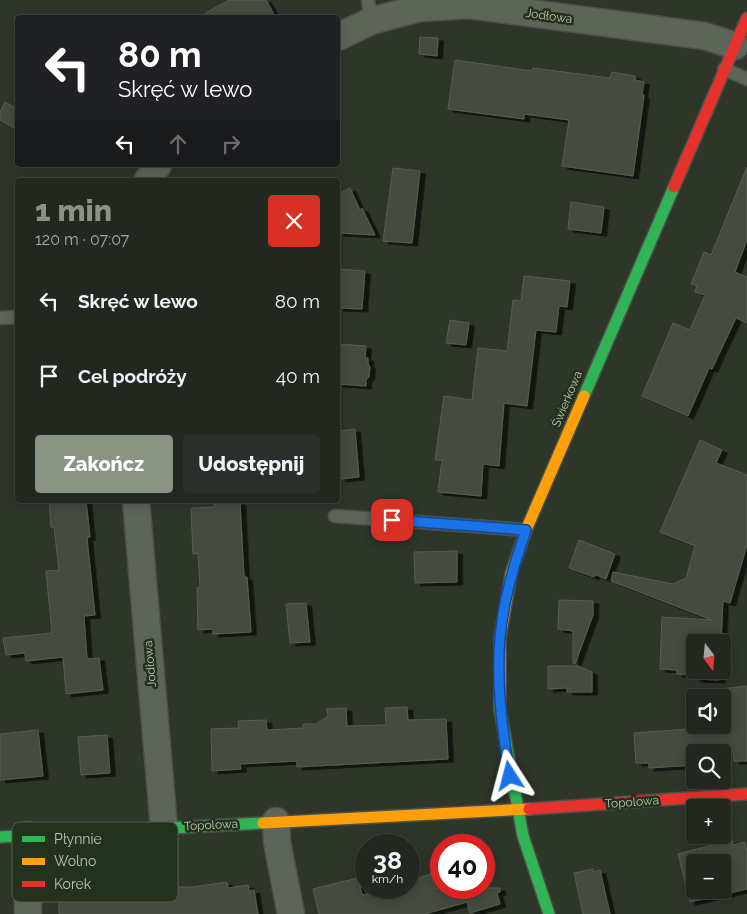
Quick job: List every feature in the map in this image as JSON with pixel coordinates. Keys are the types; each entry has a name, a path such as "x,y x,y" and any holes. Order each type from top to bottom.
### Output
{"street":[{"name":"Jodłowa","path":"340,35 369,10 468,5 705,36 735,46"},
{"name":"Świerkowa","path":"517,810 500,710 500,638 511,574 526,530 747,18"},
{"path":"149,178 157,167"},
{"name":"Jodłowa","path":"136,503 163,822"},
{"name":"Topolowa","path":"178,827 517,810 747,794"},
{"path":"517,810 523,836 549,914"},
{"path":"276,821 277,842 291,914"}],"lane":[{"path":"724,69 747,79"},
{"path":"0,318 15,317"},
{"path":"335,516 526,530"}],"building":[{"path":"229,0 266,0 274,15 202,15"},
{"path":"420,37 438,38 437,56 419,54"},
{"path":"455,60 532,71 533,68 610,78 612,72 635,76 635,80 644,82 642,95 644,95 633,176 562,166 569,120 524,114 524,119 448,109"},
{"path":"5,102 15,107 15,128 0,120 0,112"},
{"path":"747,167 747,240 735,272 747,277 747,323 736,318 712,369 709,368 688,416 642,396 673,323 690,330 705,295 695,292 697,286 691,284 704,252 711,255"},
{"path":"393,168 420,171 412,243 383,241"},
{"path":"350,188 360,210 362,208 375,235 340,233 340,193"},
{"path":"571,202 604,207 601,233 568,229"},
{"path":"340,269 365,271 362,309 340,308"},
{"path":"524,276 570,281 567,307 559,306 556,332 536,330 527,406 504,403 499,466 483,464 481,496 438,492 442,460 435,460 444,396 472,400 478,348 507,351 513,300 521,301"},
{"path":"450,320 469,323 466,345 446,343"},
{"path":"340,344 366,346 365,358 368,358 370,367 366,386 340,384"},
{"path":"355,429 359,477 340,479 340,431"},
{"path":"700,440 722,450 716,463 747,475 747,545 730,603 723,601 721,634 686,634 686,674 677,674 677,670 660,669 662,617 712,620 611,581 613,572 673,584 686,578 695,546 660,532"},
{"path":"49,503 86,503 90,537 87,538 95,615 84,616 87,659 99,658 103,690 66,694 63,657 26,661 25,653 6,655 3,638 52,633 46,571 59,570 54,527 51,527"},
{"path":"214,503 240,503 244,577 247,577 251,632 213,634 213,629 198,630 197,588 200,587 198,553 193,554 191,508 214,507"},
{"path":"579,540 615,554 606,579 594,574 594,577 569,568"},
{"path":"457,551 457,582 415,583 414,552"},
{"path":"559,600 593,601 593,615 575,664 573,663 573,631 558,629"},
{"path":"306,603 310,642 290,643 286,604"},
{"path":"548,666 578,666 592,672 592,692 567,692 567,688 548,689"},
{"path":"747,686 747,761 734,761 731,744 686,744 686,766 649,768 649,763 636,763 634,733 686,729 686,734 731,734 731,689 728,688"},
{"path":"407,707 408,720 446,719 448,759 297,767 297,761 240,764 241,769 212,771 211,729 239,728 238,721 266,720 267,730 303,728 303,724 316,724 328,716 327,709 346,708 347,726 386,725 385,708"},
{"path":"38,730 43,776 0,780 0,734"},
{"path":"107,735 110,773 81,775 78,737"},
{"path":"732,840 733,845 745,842 747,851 747,889 731,893 731,854 686,854 686,886 678,854 717,844 731,844"},
{"path":"593,869 593,872 600,870 610,914 583,914 574,873"},
{"path":"430,874 430,899 495,899 495,888 500,888 500,892 497,893 500,904 470,913 467,902 425,914 319,914 313,889 355,879 355,899 420,899 420,878"},
{"path":"227,882 228,888 248,885 249,891 254,890 258,914 59,914 59,902 178,902 178,887 193,887"},
{"path":"689,899 703,899 690,902"}],"traffic: fast":[{"path":"584,396 674,187"},
{"path":"500,696 500,710 523,836 549,914"},
{"path":"178,828 263,823"},
{"path":"0,837 12,836"}],"traffic: slow":[{"path":"500,696 500,638 511,574 526,530 584,396"},
{"path":"263,823 529,809"}],"traffic: jam":[{"path":"674,187 747,18"},
{"path":"529,809 747,794"}],"route":[{"path":"392,520 526,530 511,574 500,638 500,710 510,776"}]}
